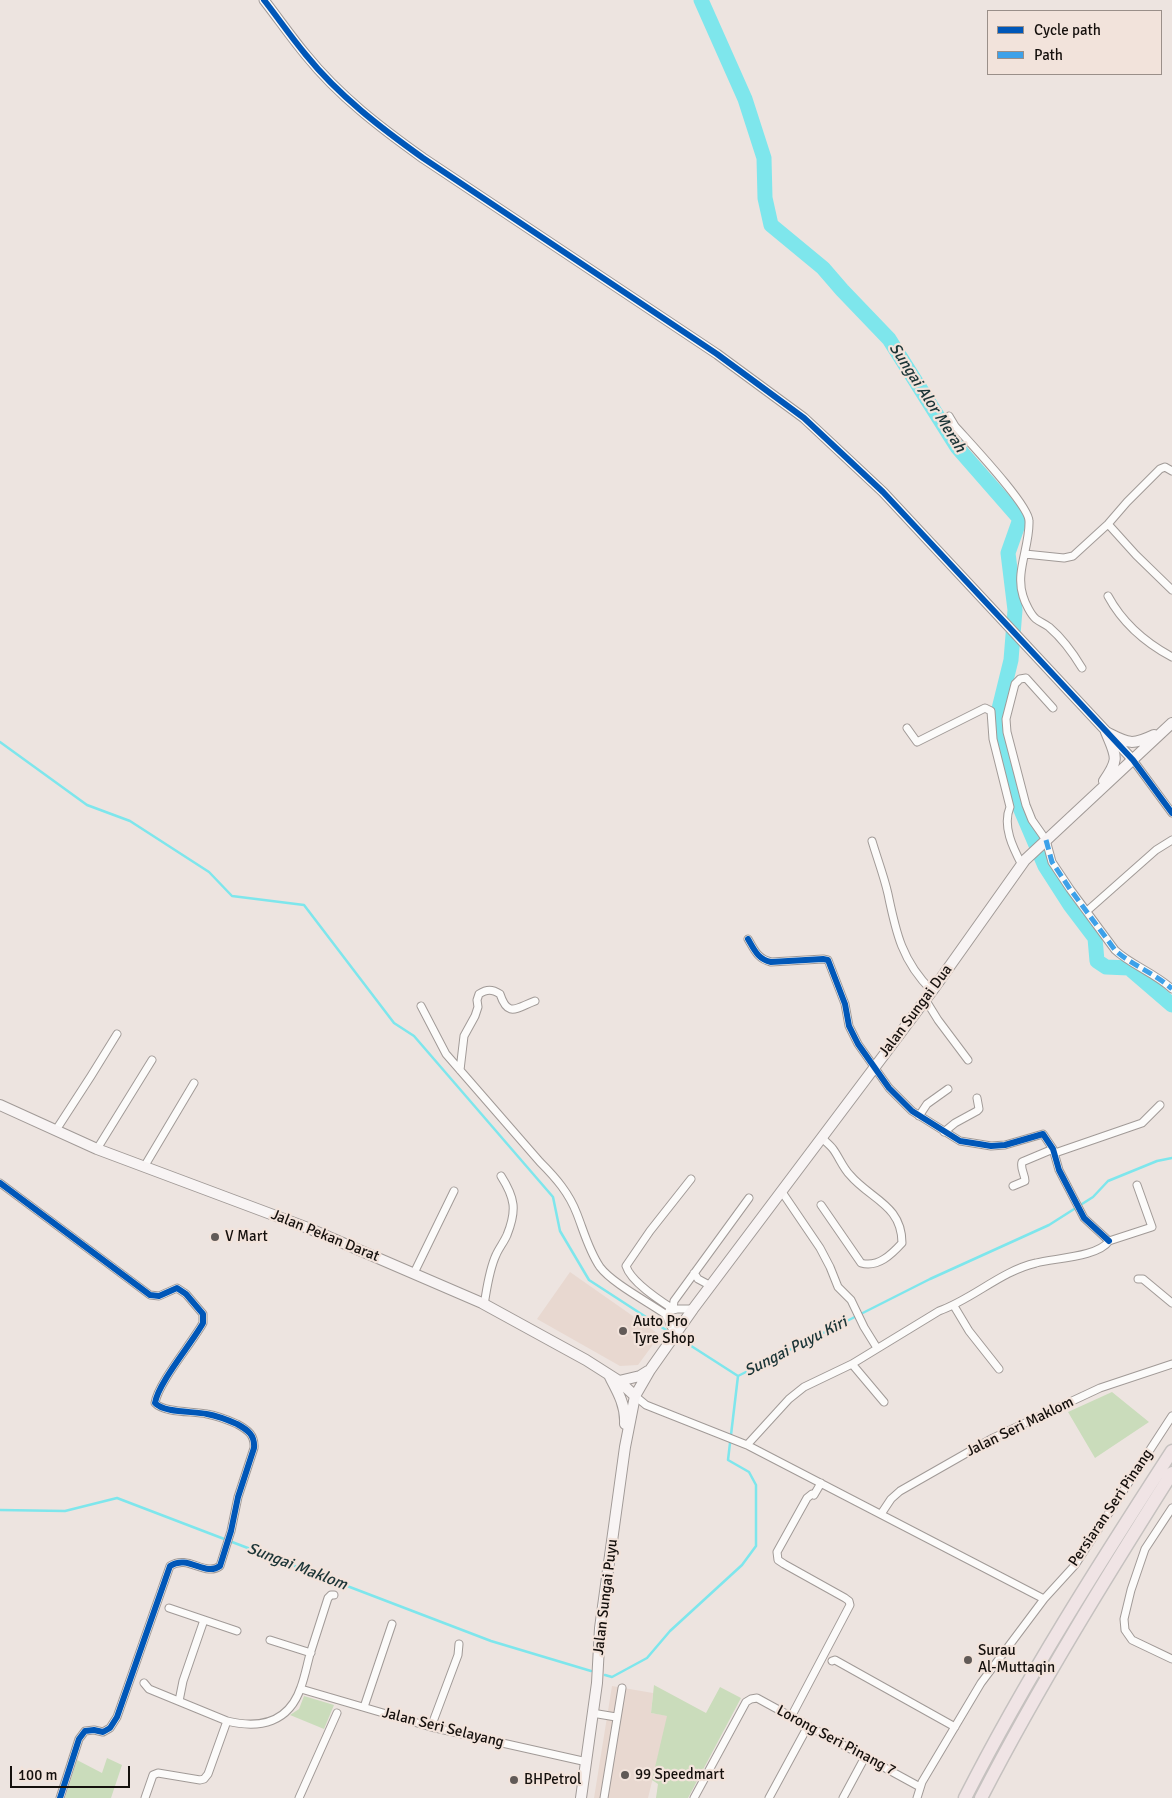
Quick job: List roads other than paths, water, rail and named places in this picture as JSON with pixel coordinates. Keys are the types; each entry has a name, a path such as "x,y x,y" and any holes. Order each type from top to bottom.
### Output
{"highway":[{"path":"966,1798 982,1765 1042,1657 1172,1451"},
{"path":"981,1798 1043,1684 1117,1559 1172,1473"}],"main road":[{"name":"Jalan Sungai Dua","path":"635,1396 650,1370 693,1309 932,991 1024,863 1044,841 1172,723"},
{"path":"1106,732 1128,743 1141,741 1163,731"},
{"path":"1095,795 1113,768 1116,757 1106,732"},
{"name":"Jalan Pekan Darat","path":"0,1105 97,1149 308,1228 484,1304 586,1360 619,1381 635,1396"},
{"path":"619,1381 640,1376 650,1370"},
{"path":"609,1375 620,1395 626,1418 624,1447"},
{"name":"Jalan Sungai Puyu","path":"581,1798 596,1683 600,1628 624,1447 635,1396"}],"street":[{"path":"264,0 306,56 350,101 386,132 717,354 804,418 883,492 990,609 1133,760 1172,813"},
{"path":"949,416 955,426 1020,502 1029,517 1022,567 1021,587 1023,598 1034,618 1048,627 1070,648 1082,668"},
{"path":"1025,554 1064,558 1073,556 1108,524 1160,469 1166,467 1172,471"},
{"path":"1108,524 1172,590"},
{"path":"1108,596 1117,613 1157,650 1172,657"},
{"path":"1053,708 1026,678 1020,679 1015,684 1006,719 1007,732 1026,805 1032,820 1044,841 1052,862 1115,950 1156,976 1172,989"},
{"path":"907,728 917,742 986,708 990,709 993,739 1010,807 1006,817 1012,846 1024,863"},
{"path":"1087,911 1156,850 1172,840"},
{"path":"872,841 888,894 897,934 911,966 918,977 932,991"},
{"path":"748,939 758,957 771,962 828,960 845,1004 849,1026 858,1044 889,1088 919,1116 960,1140 991,1146 1005,1145 1043,1134 1054,1151 1059,1170 1084,1218 1110,1241"},
{"path":"460,1070 464,1036 475,1016 479,994 485,990 494,990 500,994 504,1005 508,1009 535,1001"},
{"path":"926,999 938,1020 968,1060"},
{"path":"421,1006 446,1054 540,1162 557,1178 576,1212 593,1255 601,1269 665,1314 670,1327 676,1333"},
{"path":"56,1130 117,1034"},
{"path":"97,1149 152,1060"},
{"path":"144,1167 194,1083"},
{"path":"919,1116 927,1104 948,1090"},
{"path":"944,1132 955,1123 979,1110 977,1098"},
{"path":"1013,1186 1025,1181 1022,1162 1026,1159 1142,1123 1160,1105"},
{"path":"821,1205 861,1263 868,1265 879,1261 891,1255 902,1243 900,1226 896,1216 881,1200 858,1184 848,1174 832,1148 822,1138"},
{"path":"484,1304 493,1261 507,1236 512,1220 514,1200 501,1176"},
{"path":"673,1309 651,1293 628,1272 626,1266 650,1231 691,1179"},
{"path":"0,1183 150,1295 159,1296 171,1290 181,1289 203,1314 203,1323 163,1384 156,1396 155,1403 158,1407 207,1414 226,1419 245,1428 251,1434 254,1441 254,1448 238,1497 226,1550 220,1566 215,1570 186,1562 177,1562 170,1566 116,1717 110,1728 103,1732 85,1731 79,1739 60,1798"},
{"path":"745,1444 789,1399 804,1387 852,1364 939,1311 954,1306 1017,1269 1036,1263 1098,1250 1110,1241 1152,1227 1138,1185"},
{"path":"414,1273 454,1191"},
{"path":"782,1192 820,1248 838,1286 851,1300 877,1348"},
{"path":"673,1309 674,1301 749,1198"},
{"path":"694,1273 698,1278 711,1286"},
{"path":"1138,1279 1143,1279 1172,1303"},
{"path":"954,1306 969,1331 999,1369"},
{"path":"665,1314 673,1309 693,1309"},
{"path":"852,1364 884,1402"},
{"name":"Jalan Seri Maklom","path":"881,1514 891,1499 900,1491 994,1438 1100,1388 1172,1364"},
{"path":"635,1396 646,1405 745,1444 1044,1599"},
{"name":"Persiaran Seri Pinang","path":"917,1798 920,1787 981,1683 1044,1599 1075,1565 1172,1416"},
{"path":"790,1717 850,1605 849,1601 845,1598 778,1560 777,1552 807,1498 812,1494 814,1495 821,1483"},
{"path":"1172,1508 1146,1549 1131,1590 1124,1619 1125,1630 1132,1640 1172,1659"},
{"path":"144,1683 149,1689 227,1721 239,1724 257,1724 273,1721 283,1716 291,1707 301,1689 328,1598 334,1595"},
{"path":"168,1608 237,1631"},
{"path":"179,1701 183,1681 204,1620"},
{"path":"364,1707 392,1624"},
{"path":"270,1640 311,1653"},
{"path":"432,1727 458,1655 459,1644"},
{"path":"832,1661 835,1660 955,1727"},
{"path":"604,1798 622,1688"},
{"name":"Jalan Seri Selayang","path":"301,1689 432,1727 586,1762"},
{"name":"Lorong Seri Pinang 7","path":"694,1798 746,1702 757,1698 920,1787"},
{"path":"299,1798 337,1713"},
{"path":"592,1713 616,1717"},
{"path":"145,1798 153,1775 158,1773 200,1780 204,1778 208,1774 227,1721"},
{"path":"769,1798 808,1726"},
{"path":"844,1798 865,1757"}],"waterway":[{"name":"Sungai Alor Merah","path":"701,0 745,99 764,158 765,198 771,225 823,268 889,339 957,447 1020,519 1008,553 1015,610 1011,660 996,721 1012,789 1045,866 1070,905 1095,938 1097,961 1106,967 1129,968 1172,1005"},
{"path":"0,742 87,805 130,821 209,872 232,896 304,905 394,1023 414,1036 553,1197 560,1231 589,1280 666,1330"},
{"name":"Sungai Puyu Kiri","path":"605,1675 612,1677 647,1658 670,1631 742,1565 756,1546 756,1485 749,1472 728,1460 738,1376 930,1279 1049,1225 1093,1197 1108,1181 1157,1161 1172,1158"},
{"path":"685,1342 738,1376"},
{"name":"Sungai Maklom","path":"0,1510 65,1511 117,1498 491,1641 591,1671"}],"place":[{"name":"V Mart","path":"215,1237"},
{"name":"Auto Pro Tyre Shop","path":"623,1331"},
{"name":"Surau Al-Muttaqin","path":"968,1660"},
{"name":"99 Speedmart","path":"625,1775"},
{"name":"BHPetrol","path":"514,1780"}]}
